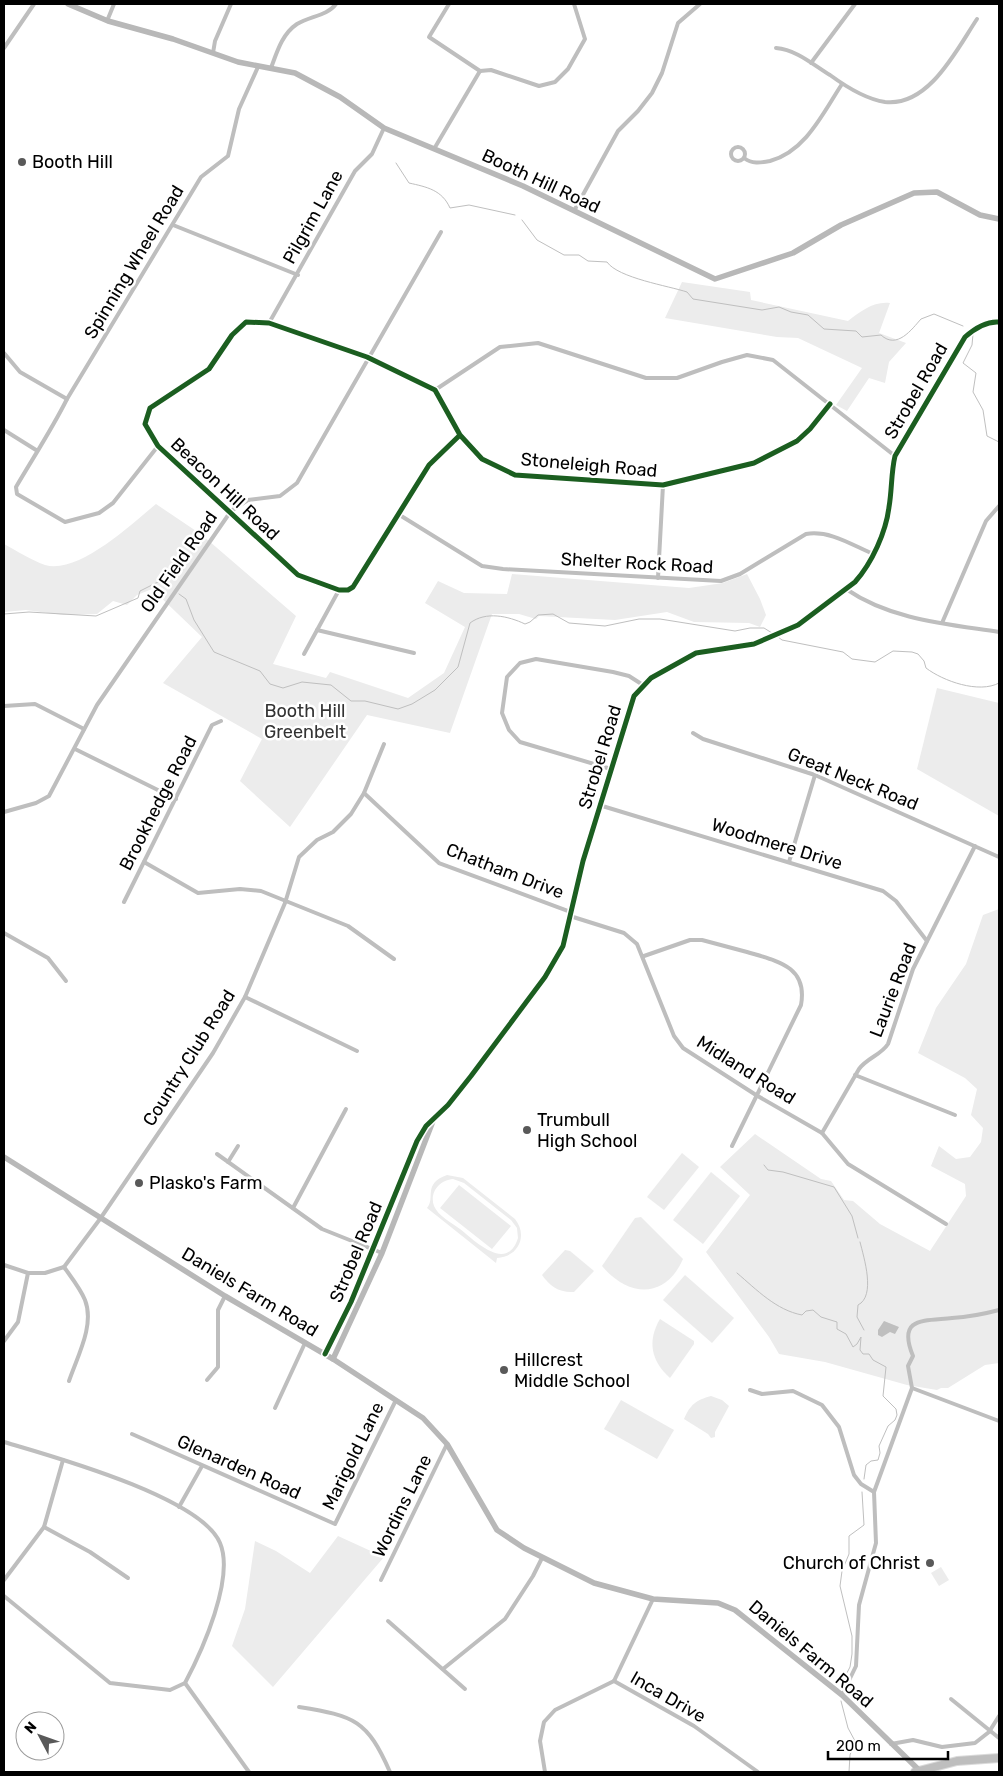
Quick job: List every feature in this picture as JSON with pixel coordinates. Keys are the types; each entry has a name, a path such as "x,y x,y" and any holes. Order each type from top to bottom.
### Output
{"highway":[{"path":"919,1772 957,1761 999,1758"}],"street":[{"path":"4,48 34,4"},
{"name":"Booth Hill Road","path":"68,4 107,20 258,67 295,73 340,97 384,128 523,186 715,280 793,253 841,225 914,193 937,192 980,214 999,219"},
{"path":"107,20 114,4"},
{"path":"213,53 215,41 231,4"},
{"path":"271,68 282,38 297,24 330,10 336,4"},
{"path":"449,4 429,37 480,71 491,70 539,86 555,82 568,69 585,39 574,4"},
{"path":"574,211 618,131 638,111 652,92 662,73 678,23 700,4"},
{"path":"811,63 854,5 847,4"},
{"path":"776,48 790,49 842,84 886,102 907,98 938,77 977,19"},
{"name":"Spinning Wheel Road","path":"158,446 113,503 99,512 66,522 17,494 16,487 36,450 55,422 66,399 174,225 201,177 228,156 239,109 258,67"},
{"path":"434,149 480,71"},
{"path":"744,158 753,163 767,162 793,150 809,134 842,84"},
{"name":"Pilgrim Lane","path":"269,323 298,275 355,171 372,154 384,128"},
{"path":"174,225 298,275"},
{"name":"Old Field Road","path":"4,812 36,803 49,796 102,697 231,511 248,500 280,496 297,483 367,357 441,232"},
{"name":"Strobel Road","path":"325,1354 373,1249 408,1159 426,1126 472,1075 545,978 563,946 599,805 634,696 643,685 696,653 754,644 772,639 798,626 846,589 862,574 873,554 889,508 890,474 894,456 960,342 975,329 994,321 999,322"},
{"name":"Beacon Hill Road","path":"339,590 298,574 158,446 145,424 150,408 209,369 232,334 246,322 269,323 367,357"},
{"path":"367,357 435,390 500,348 538,343 646,378 677,378 747,355 773,360 894,456"},
{"path":"4,352 20,372 66,399"},
{"name":"Stoneleigh Road","path":"435,390 460,435 482,459 515,475 663,485 754,463 797,440 810,429 830,404"},
{"path":"4,430 36,450"},
{"path":"304,654 339,590 348,590 352,587 429,465 460,435"},
{"path":"658,578 663,485"},
{"path":"942,623 986,521 999,506"},
{"name":"Shelter Rock Road","path":"398,514 482,566 721,581 740,574 806,534 817,532 828,534 873,554"},
{"path":"846,589 861,600 909,617 999,632"},
{"path":"317,630 414,653"},
{"path":"611,769 520,742 509,730 502,713 507,677 520,663 536,659 614,672 629,676 643,685"},
{"path":"4,706 35,704 84,729"},
{"name":"Brookhedge Road","path":"124,902 212,725 221,721"},
{"name":"Great Neck Road","path":"693,733 703,739 815,775 999,857"},
{"name":"Country Club Road","path":"64,1266 100,1219 208,1061 245,997 285,903 299,857 316,840 333,832 351,814 364,793 384,744"},
{"path":"75,749 176,799"},
{"path":"789,862 815,775"},
{"name":"Chatham Drive","path":"364,793 439,863 570,914"},
{"name":"Woodmere Drive","path":"599,805 848,879 890,896 927,941"},
{"name":"Laurie Road","path":"822,1133 855,1076 867,1060 884,1050 888,1044 906,985 975,846"},
{"path":"144,862 198,893 240,889 261,891 285,903 348,926 394,959"},
{"name":"Midland Road","path":"570,914 624,933 637,944 644,956 674,1036 684,1048 756,1095 822,1133 848,1164 946,1224"},
{"path":"4,933 48,958 66,981"},
{"path":"644,956 690,940 702,940 776,960 798,976 804,992 801,1005 732,1146"},
{"path":"245,997 357,1051"},
{"path":"855,1076 955,1115"},
{"path":"294,1208 346,1110"},
{"name":"Strobel Road","path":"333,1359 382,1252 433,1120"},
{"path":"228,1162 238,1146"},
{"path":"216,1154 322,1229 382,1252"},
{"name":"Daniels Farm Road","path":"4,1157 225,1296 325,1354 424,1418 447,1444 497,1530 542,1558 594,1583 654,1599 718,1603 735,1610 842,1695 919,1772"},
{"path":"408,1159 416,1162"},
{"path":"4,1265 28,1273 45,1273 64,1266 86,1303 86,1332 69,1381"},
{"path":"4,1341 18,1322 28,1273"},
{"path":"207,1380 218,1367 218,1310 225,1296"},
{"path":"842,1695 856,1666 861,1595 876,1543 874,1492 912,1388 908,1366 913,1356 907,1337 909,1331 916,1322 926,1319 966,1316 999,1310"},
{"path":"274,1408 306,1343"},
{"path":"912,1388 999,1421"},
{"path":"750,1390 762,1394 794,1391 822,1405 839,1427 854,1475 861,1484 874,1492"},
{"name":"Marigold Lane","path":"335,1524 396,1400"},
{"name":"Glenarden Road","path":"132,1434 335,1524"},
{"path":"4,1442 105,1472 179,1507 199,1519 216,1534 224,1557 222,1589 208,1636 185,1683 170,1690 110,1683 4,1596"},
{"name":"Wordins Lane","path":"382,1580 447,1444"},
{"path":"4,1580 44,1527 63,1460"},
{"path":"179,1507 202,1466"},
{"path":"44,1527 90,1552 128,1578"},
{"path":"443,1669 505,1619 529,1584 542,1558"},
{"name":"Inca Drive","path":"654,1599 614,1681 694,1726 758,1772"},
{"path":"388,1621 465,1689"},
{"path":"546,1772 540,1741 544,1722 556,1710 614,1681"},
{"path":"185,1683 249,1772"},
{"path":"951,1699 989,1732 999,1738"},
{"path":"299,1708 339,1714 358,1723 377,1743 390,1772"},
{"path":"891,1744 913,1740 942,1747 963,1746 975,1743 989,1732 999,1716"}],"green space":[{"path":"682,282 750,292 751,300 848,321 873,305 890,303 879,333 906,343 889,362 885,383 869,378 847,411 836,405 862,368 798,338 777,337 665,318"},
{"name":"Booth Hill Greenbelt","path":"156,504 202,535 296,616 273,664 326,678 330,672 408,698 444,673 465,627 425,603 438,581 464,593 507,594 512,574 689,588 723,583 747,574 766,615 760,627 749,623 694,622 667,612 615,620 539,616 536,619 519,614 492,614 450,733 367,715 290,827 240,781 262,739 163,683 202,637 152,589 137,595 127,605 113,601 97,614 63,615 26,610 4,612 4,544 45,565 58,566 89,555"},
{"path":"937,688 999,703 999,816 917,769"},
{"path":"999,909 999,1363 985,1365 948,1388 937,1390 907,1385 825,1362 779,1354 769,1337 706,1252 750,1195 720,1167 755,1134 821,1179 831,1181 844,1200 853,1201 880,1224 930,1251 966,1196 965,1184 931,1166 939,1146 956,1159 970,1157 981,1142 983,1128 971,1115 977,1089 965,1078 918,1053 936,1008 966,964 983,915"},
{"path":"682,1153 699,1167 664,1210 647,1197"},
{"path":"711,1172 740,1196 703,1244 673,1220"},
{"path":"447,1175 463,1178 515,1219 521,1232 521,1238 516,1249 505,1257 497,1258 496,1263 427,1208 432,1187 439,1179","holes":["453,1179 464,1183 511,1220 517,1228 518,1238 513,1248 506,1253 499,1254 482,1246 436,1210 433,1196 440,1184"]},
{"path":"459,1185 511,1226 492,1249 440,1208"},
{"path":"641,1217 683,1259 666,1282 646,1290 623,1284 602,1266 635,1218"},
{"path":"565,1250 570,1251 594,1271 574,1292 555,1288 542,1275"},
{"path":"685,1275 734,1318 712,1343 663,1300"},
{"path":"660,1319 694,1341 694,1344 670,1378 659,1365 653,1350 653,1335"},
{"path":"711,1396 722,1400 729,1406 715,1432 715,1437 711,1438 708,1434 684,1419 694,1404 701,1399"},
{"path":"621,1400 674,1430 657,1459 604,1429"},
{"path":"338,1536 384,1557 273,1687 232,1646 245,1609 255,1541 276,1551 310,1573"},
{"path":"941,1567 949,1580 939,1586 931,1573"}],"shaded area":[{"path":"884,1321 899,1327 895,1334 890,1332 882,1337 878,1335 878,1330"}],"waterway":[{"path":"396,163 409,183 438,193 450,208 469,205 515,215"},
{"path":"522,220 537,240 564,255 579,255 588,261 607,262 622,273 644,281 687,292 693,299 762,310 779,307 791,312 808,315 824,329 856,331 862,337 881,335 887,339 898,339 904,336 921,319 934,314 963,326"},
{"path":"973,334 972,345 963,363 976,373 973,392 983,410 987,436 999,442"},
{"path":"4,614 29,612 96,616 138,598 140,591 158,582 170,588"},
{"path":"179,594 186,599 194,620 214,652 260,671 270,684 283,688 302,682 331,685 351,701 365,701 398,709 412,704 435,690 458,667 470,623 483,617 504,617 525,624 538,615 553,614 569,623 605,626 639,619 660,619 735,631 764,628 772,633"},
{"path":"778,637 782,640 843,652 852,659 875,662 893,651 912,652 918,654 924,661 926,668 951,681 972,687 991,686 999,683"},
{"path":"764,1165 768,1170 783,1172 834,1187 852,1216 858,1238"},
{"path":"860,1242 868,1285 866,1294 858,1305 857,1317 864,1330"},
{"path":"737,1273 767,1298 784,1309 802,1315 806,1311 813,1310 821,1317 837,1322 837,1329 846,1334 853,1347 861,1337 860,1350 863,1354 869,1354 873,1360 886,1367 883,1396 896,1409 897,1415 895,1420 888,1426 879,1446 878,1460 871,1461 866,1465 864,1479"},
{"path":"840,1686 850,1667 852,1654 852,1636 840,1586 842,1571 849,1554 849,1536 864,1525 862,1492"},
{"path":"841,1701 848,1728 855,1741 850,1755 849,1772"}],"cycle path":[{"path":"460,435 429,465 353,587 348,590 339,590 298,575 158,446 145,424 150,408 209,369 232,335 246,322 269,323 367,357 435,390 460,435 482,459 515,475 663,485 754,463 797,441 810,429 830,404"},
{"path":"325,1354 351,1302 417,1141 426,1126 448,1105 471,1076 545,977 563,946 583,861 634,696 651,678 696,653 754,644 798,625 855,582 872,557 885,527 895,456 965,337 981,326 999,322"}],"place":[{"name":"Booth Hill","path":"22,162"},
{"name":"Trumbull High School","path":"527,1130"},
{"name":"Plasko's Farm","path":"139,1183"},
{"name":"Hillcrest Middle School","path":"504,1370"},
{"name":"Church of Christ","path":"930,1563"}]}
